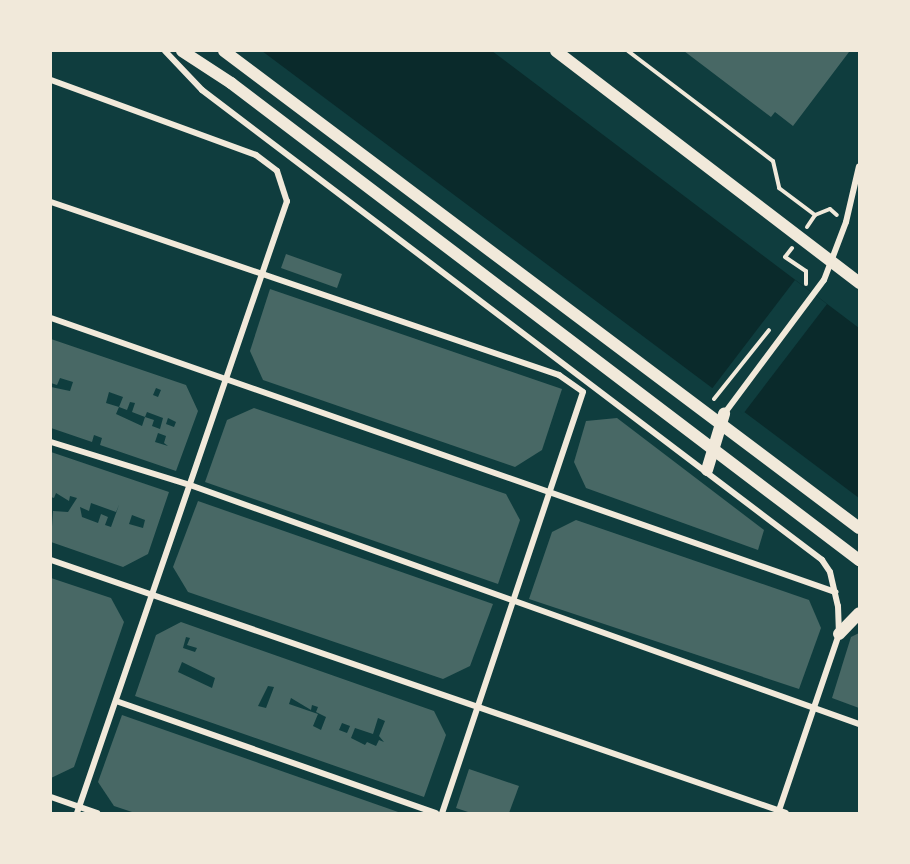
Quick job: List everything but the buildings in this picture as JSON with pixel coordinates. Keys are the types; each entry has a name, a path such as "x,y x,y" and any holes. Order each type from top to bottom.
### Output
{"main road":[{"path":"182,51 231,83 859,560"},
{"path":"224,51 721,419 859,528"},
{"path":"556,51 859,283"},
{"path":"706,470 710,447 721,419"},
{"path":"839,634 859,613"}],"street":[{"path":"165,51 212,97 822,560 835,592 839,634 778,812"},
{"path":"51,80 256,155 277,171 287,201 154,595 78,810"},
{"path":"721,419 824,280 846,222 859,166"},
{"path":"51,202 559,375 583,392 516,601 442,813"},
{"path":"51,318 549,495 835,592"},
{"path":"51,442 190,485 859,724"},
{"path":"51,560 478,710 786,813"},
{"path":"116,701 436,813"},
{"path":"51,797 78,810 97,813"}],"path":[{"path":"628,51 773,161 779,188 815,215 830,209 846,222"},
{"path":"799,292 806,284"},
{"path":"714,399 771,328"}],"water":[{"path":"262,51 492,51 859,328 859,498"}],"pier":[{"path":"795,280 827,304 743,414 711,390"}]}
